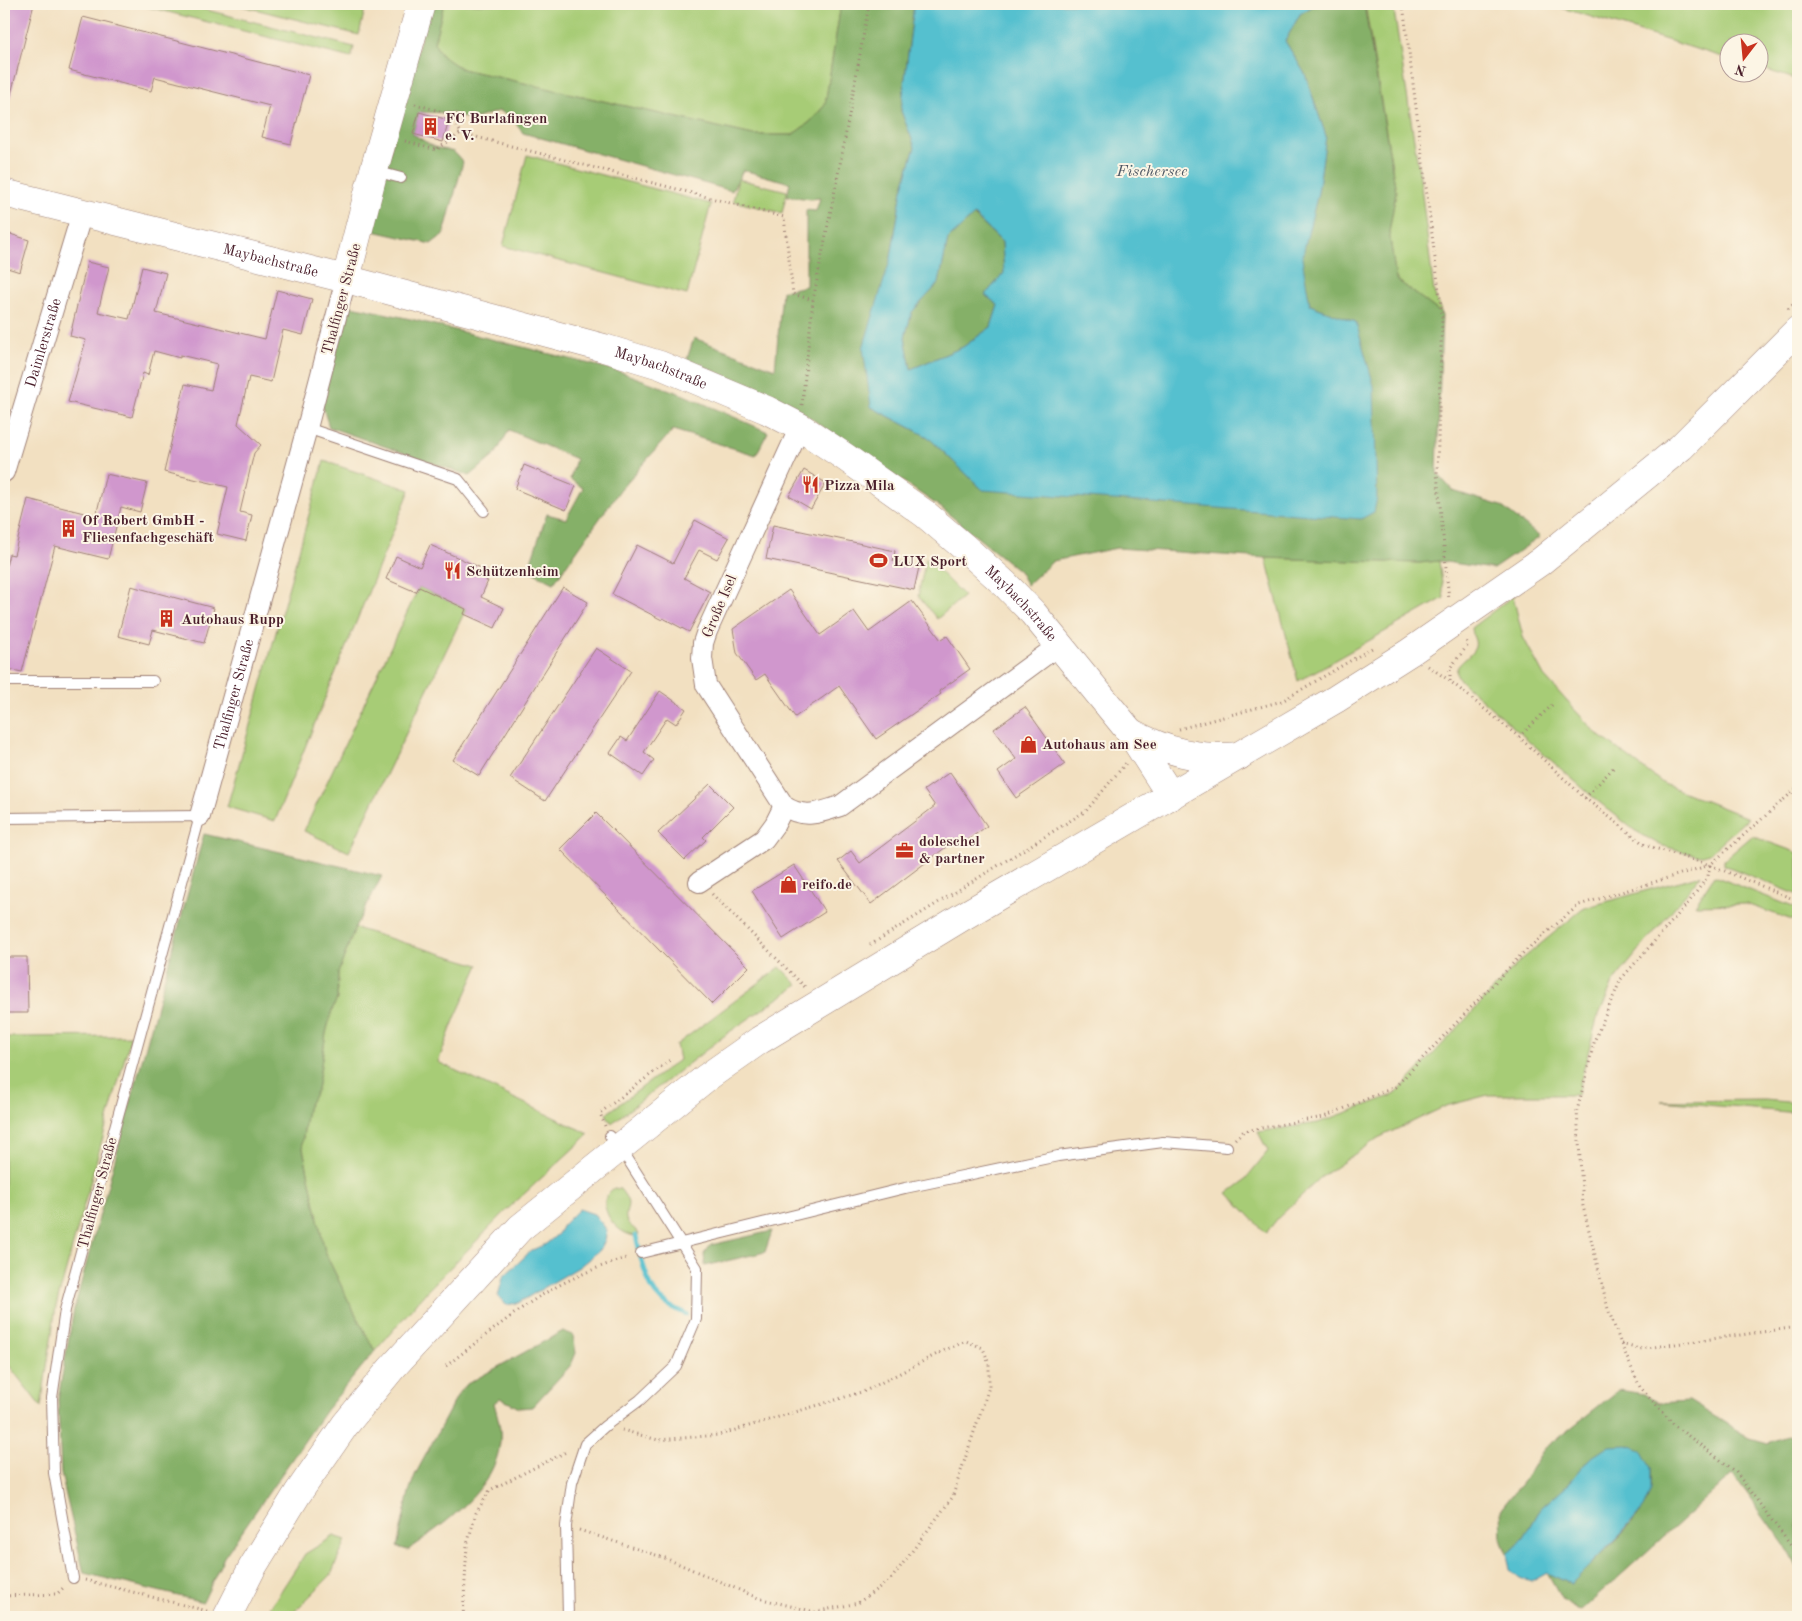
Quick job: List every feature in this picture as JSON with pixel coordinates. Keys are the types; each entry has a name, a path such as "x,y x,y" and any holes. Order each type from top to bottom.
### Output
{"street":[{"name":"Thalfinger Straße","path":"200,816 307,428 374,170 421,4"},
{"name":"Maybachstraße","path":"4,193 346,279 604,348 660,365 768,410 800,427 845,457 925,514 965,548 1032,613 1060,645 1130,732 1171,796"},
{"name":"Daimlerstraße","path":"4,472 82,213"},
{"path":"217,1614 252,1568 298,1493 344,1425 391,1369 520,1228 615,1142 760,1040 962,917 1241,756 1410,652 1540,562 1681,447 1791,321"},
{"name":"Große Isel","path":"784,806 706,685 702,658 706,631 800,427"},
{"path":"700,882 764,839 775,824 784,806 805,815 820,813 840,806 1060,645"},
{"path":"1130,732 1152,744 1182,753 1202,756 1241,756"}],"lane":[{"path":"374,170 401,178"},
{"path":"307,428 458,479 484,511"},
{"path":"4,681 154,681"},
{"path":"4,818 200,816"},
{"name":"Thalfinger Straße","path":"73,1578 54,1473 52,1398 65,1310 200,816"},
{"path":"568,1617 566,1526 572,1483 585,1444 605,1426 640,1400 676,1366 696,1319 697,1268 615,1142"},
{"path":"641,1253 905,1188 1058,1156 1163,1142 1227,1147"}],"path":[{"path":"800,427 807,374 813,300 869,4"},
{"path":"1403,4 1442,314 1437,473 1449,602 1456,597"},
{"path":"415,104 450,114 461,133 784,216 793,294 813,300"},
{"path":"384,135 436,150 461,133"},
{"path":"1791,321 1798,299"},
{"path":"1174,731 1282,701 1374,647"},
{"path":"1450,681 1450,668 1461,655"},
{"path":"1441,674 1519,737 1585,798 1646,844 1710,865 1798,901"},
{"path":"1519,737 1552,705"},
{"path":"1585,798 1616,766"},
{"path":"1227,1147 1244,1131 1324,1116 1395,1088 1524,952 1579,905 1710,865 1798,787"},
{"path":"1710,865 1708,876 1690,902 1621,979 1595,1039 1577,1111 1582,1206 1608,1309 1640,1387 1675,1426 1735,1471 1798,1555"},
{"path":"700,882 806,987"},
{"path":"615,1142 600,1113 670,1060"},
{"path":"446,1366 526,1305 602,1265 641,1253"},
{"path":"1621,1344 1639,1350 1798,1327"},
{"path":"566,1526 665,1558 758,1598 815,1612 858,1603 892,1578 952,1498 988,1387 989,1364 983,1348 966,1341 865,1391 719,1436 658,1440 632,1433"},
{"path":"463,1617 467,1545 476,1513 490,1490 552,1458"},
{"path":"4,1596 57,1594 73,1578 217,1614"}],"green space":[{"path":"136,4 183,4 354,47 351,58"},
{"path":"234,4 366,4 359,35"},
{"path":"430,4 444,4 434,43 442,56 462,69 753,135 792,135 810,122 825,105 841,4 914,4 901,111 915,147 902,190 871,407 928,437 983,490 1356,322 1310,305 1301,258 1318,193 1326,136 1305,74 1285,41 1300,14 1316,4 1364,4 1396,192 1389,232 1396,279 1442,314 1437,473 1453,491 1501,506 1540,537 1493,569 1439,561 1419,563 1266,558 1117,548 1053,561 1027,585 1019,571 940,507 793,406 687,359 694,338 775,369 782,291 806,286 806,210 816,211 820,198 811,199 787,196 790,183 743,170 732,191 523,133 510,116 499,111 471,120 453,113 419,112 413,134 434,147 454,152 463,162 444,234 431,244 369,230"},
{"path":"444,4 841,4 825,105 810,122 792,135 753,135 462,69 442,56 434,43"},
{"path":"1365,4 1393,4 1420,178 1434,292 1442,314 1396,279 1389,232 1396,192"},
{"path":"1549,4 1750,4 1798,7 1798,80 1770,71 1770,32 1720,32 1720,56"},
{"path":"527,155 711,204 687,295 503,246"},
{"path":"738,179 787,191 782,213 733,201"},
{"path":"973,215 1002,242 1004,273 985,295 998,305 991,327 963,347 911,369 905,337 912,312 939,283 948,239"},
{"path":"348,305 618,371 684,395 768,432 756,455 673,430 620,490 554,583 528,570 547,514 566,519 583,488 570,479 576,459 509,430 495,455 470,476 329,427 319,395"},
{"path":"324,461 410,490 275,821 227,807"},
{"path":"926,558 964,596 937,619 918,596"},
{"path":"1266,558 1419,563 1439,561 1444,598 1298,681"},
{"path":"419,587 466,609 349,852 304,831"},
{"path":"1513,596 1523,637 1544,676 1595,732 1664,784 1748,818 1710,853 1699,856 1660,845 1634,830 1594,798 1462,682 1458,676 1458,667 1475,647 1471,628"},
{"path":"204,834 382,876 355,928 338,973 337,999 326,1033 317,1090 307,1108 302,1144 325,1252 375,1351 326,1410 224,1557 203,1602 84,1573 61,1474 58,1399 74,1309"},
{"path":"1752,836 1798,853 1798,895 1724,865 1724,860"},
{"path":"1701,875 1614,981 1597,1019 1577,1095 1488,1095 1446,1106 1378,1138 1320,1178 1278,1218 1266,1233 1228,1193 1243,1182 1268,1151 1258,1132 1318,1123 1396,1094 1520,961 1584,908"},
{"path":"1714,876 1798,909 1798,922 1746,904 1695,905"},
{"path":"355,928 479,965 438,1062 589,1134 510,1207 427,1291 375,1351 325,1252 302,1144 307,1108 317,1090 326,1033 337,999 338,973"},
{"path":"780,967 798,985 728,1033 612,1123 606,1114 679,1060 676,1045"},
{"path":"131,1036 56,1306 41,1407 4,1359 4,1037"},
{"path":"1765,1100 1798,1103 1798,1113 1661,1101"},
{"path":"614,1188 620,1189 626,1198 628,1203 627,1221 639,1234 637,1236 625,1233 610,1220 607,1214 605,1201 608,1193"},
{"path":"772,1231 765,1252 705,1266 704,1254 711,1245"},
{"path":"563,1331 573,1335 576,1353 571,1365 532,1407 519,1408 500,1398 494,1403 500,1429 499,1449 493,1467 483,1484 455,1514 408,1550 397,1547 409,1492 415,1475 457,1396 467,1384"},
{"path":"1619,1390 1644,1394 1658,1403 1689,1401 1750,1438 1768,1443 1798,1432 1798,1569 1790,1553 1733,1474 1581,1611 1562,1600 1547,1573 1571,1584 1616,1540 1637,1516 1650,1491 1651,1482 1651,1468 1589,1459 1569,1483 1541,1508 1524,1538 1507,1554 1502,1542 1501,1509 1524,1480 1544,1449"},
{"path":"334,1536 346,1540 331,1575 289,1617 264,1617 305,1554"}],"water":[{"name":"Fischersee","path":"914,4 1316,4 1300,14 1285,41 1305,74 1326,136 1318,193 1302,258 1310,305 1356,322 1374,386 1377,498 1374,512 1361,519 983,490 928,437 871,407 863,348 891,257 902,190 915,147 901,111","holes":["974,215 1002,242 1004,273 985,295 998,305 991,327 963,347 911,369 905,337 912,312 939,283 948,239"]},
{"path":"579,1209 594,1214 607,1230 600,1250 579,1267 518,1303 506,1305 498,1296 503,1277 532,1250 546,1244 558,1234 563,1225"},
{"path":"1628,1445 1641,1450 1651,1468 1651,1490 1643,1508 1622,1533 1571,1584 1547,1573 1531,1582 1520,1578 1510,1570 1507,1554 1524,1538 1541,1508 1569,1483 1589,1459 1609,1446"}],"building":[{"path":"4,4 34,4 9,102 4,101"},
{"path":"83,17 309,75 291,144 262,137 270,106 155,77 151,91 69,70"},
{"name":"FC Burlafingen e. V.","path":"419,112 449,120 443,142 413,134"},
{"path":"4,232 29,240 20,272 4,267"},
{"path":"87,262 109,267 98,312 129,319 142,267 166,273 156,313 265,339 277,290 312,299 303,335 283,330 271,382 249,377 238,424 261,445 254,453 240,512 252,515 246,541 217,534 228,487 164,472 185,384 211,390 217,364 180,355 180,358 154,351 148,375 143,373 132,417 68,402 86,340 70,336"},
{"path":"524,465 576,486 566,510 515,489"},
{"path":"804,470 826,483 811,509 789,496"},
{"path":"106,474 147,483 140,512 121,507 108,559 55,546 22,672 4,668 4,575 9,554 14,555 28,499 96,516"},
{"path":"695,520 729,538 717,559 699,550 684,578 710,592 689,632 612,594 637,545 673,563"},
{"path":"773,525 895,551 893,561 919,567 914,590 766,559"},
{"path":"430,545 490,572 481,597 504,608 495,628 464,614 466,609 419,587 416,592 386,579 396,556 420,567"},
{"name":"Autohaus Rupp","path":"131,586 214,608 204,643 153,630 149,644 118,636"},
{"path":"563,587 588,602 479,776 453,760"},
{"path":"789,590 820,635 854,611 869,632 912,601 941,640 947,636 970,669 939,691 941,694 876,739 839,686 795,717 765,674 756,680 737,653 733,629"},
{"path":"596,648 631,671 545,801 510,778"},
{"path":"660,691 686,709 676,724 667,718 644,752 654,760 643,776 610,753 621,737 627,741"},
{"name":"Autohaus am See","path":"1025,707 1065,764 1016,798 998,772 1016,759 994,729"},
{"path":"950,772 987,826 962,844 958,838 871,904 838,861 851,851 860,863 935,806 924,790"},
{"path":"710,784 733,807 703,837 706,840 685,860 658,833"},
{"path":"596,813 749,967 712,1004 560,849"},
{"path":"794,865 825,912 783,939 752,891"},
{"path":"4,957 27,957 28,1013 4,1013"}],"waterway":[{"path":"636,1236 639,1248"},
{"path":"641,1258 655,1293 666,1304 686,1314"}],"place":[{"name":"FC Burlafingen e. V.","path":"431,127"},
{"name":"Pizza Mila","path":"810,485"},
{"name":"Of Robert GmbH - Fliesenfachgeschäft","path":"68,529"},
{"name":"LUX Sport","path":"879,561"},
{"name":"Schützenheim","path":"452,571"},
{"name":"Autohaus Rupp","path":"167,619"},
{"name":"Autohaus am See","path":"1028,744"},
{"name":"doleschel & partner","path":"905,850"},
{"name":"reifo.de","path":"788,884"}]}
